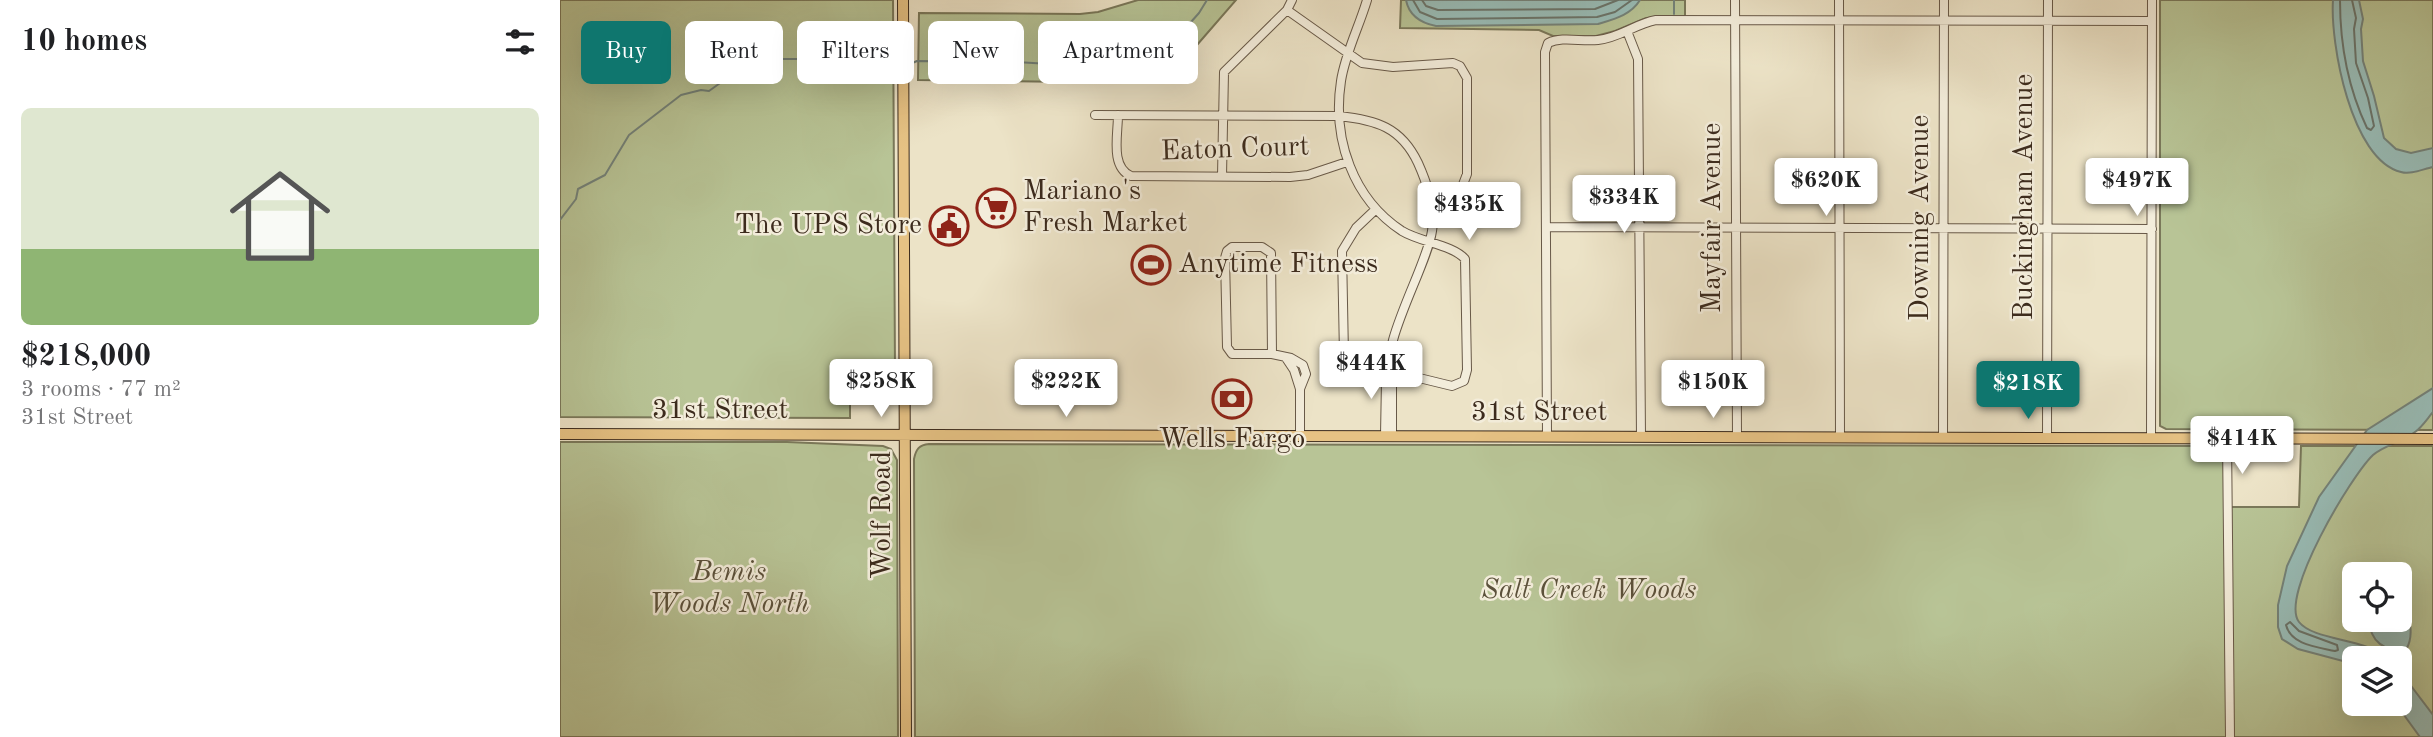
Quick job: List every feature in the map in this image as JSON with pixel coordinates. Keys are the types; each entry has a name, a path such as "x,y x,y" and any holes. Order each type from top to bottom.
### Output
{"main road":[{"name":"Wolf Road","path":"903,0 906,737"},
{"name":"31st Street","path":"560,434 2433,439"}],"street":[{"path":"1222,176 1224,72 1287,10 1292,0"},
{"path":"1367,0 1340,82 1339,116 1347,162 1362,192 1375,210 1403,232 1429,244 1458,252 1465,258 1466,377 1460,384 1452,386 1411,376 1364,373 1352,366 1342,350 1342,251 1356,228 1375,210"},
{"name":"Mayfair Avenue","path":"1735,0 1737,436"},
{"path":"1839,0 1840,436"},
{"name":"Downing Avenue","path":"1943,437 1944,0"},
{"name":"Buckingham Avenue","path":"2048,0 2048,437"},
{"path":"2151,437 2152,0"},
{"path":"1287,10 1363,63 1374,66 1452,63 1463,71 1467,78 1467,174 1462,187 1428,189"},
{"path":"1546,435 1545,52 1548,43 1557,40 1596,40 1656,20 2152,21"},
{"path":"1627,31 1638,60 1641,436"},
{"path":"1095,115 1339,116 1367,119 1388,128 1403,140 1428,189 1433,230 1396,328 1390,353 1389,374 1392,380 1389,435"},
{"name":"Eaton Court","path":"1118,115 1118,162 1123,172 1131,176 1299,176 1347,162"},
{"path":"1546,227 2152,229"},
{"path":"1272,354 1271,253 1262,247 1233,247 1227,251 1225,258 1227,347 1232,354 1272,354 1298,361 1304,367 1305,377 1300,388 1300,435"},
{"path":"2227,437 2230,737"}],"green space":[{"path":"560,0 893,0 893,21 797,21 797,84 893,84 895,373 891,376 850,376 850,418 560,417"},
{"path":"1138,0 1236,0 1198,44 1198,21 1038,21 1038,82 1024,81 1024,21 928,21 928,80 918,80 919,13 1098,12"},
{"path":"1401,0 1685,0 1685,16 1646,18 1596,36 1553,36 1539,30 1400,28"},
{"path":"2160,0 2433,0 2433,430 2166,429 2160,426"},
{"name":"Bemis Woods North","path":"560,442 787,442 883,446 891,449 897,460 898,737 560,737"},
{"name":"Salt Creek Woods","path":"923,445 2227,446 2227,507 2299,507 2301,446 2433,446 2433,737 915,737 914,459 918,448"}],"water":[{"path":"1406,0 1640,0 1627,13 1598,24 1436,26 1416,18"},
{"path":"2333,0 2359,0 2363,19 2363,61 2384,138 2396,149 2411,153 2433,148 2433,167 2401,172 2384,163 2369,146 2347,98 2340,70 2335,43"},
{"path":"2433,388 2433,412 2418,430 2373,455 2349,486 2320,537 2299,588 2296,608 2299,622 2316,633 2363,646 2342,646 2342,661 2298,649 2282,639 2278,627 2278,605 2287,566 2319,497 2367,430"},
{"path":"2410,632 2410,639 2407,646 2383,646 2372,634"},
{"path":"2412,687 2433,715 2433,737 2420,737 2405,716 2412,716"}],"waterway":[{"path":"914,62 1015,62 1084,66 1114,62 1164,45 1182,32 1207,0"},
{"path":"1674,0 1674,14"},
{"path":"560,220 576,199 578,189 605,175 629,135 681,95 701,90 709,91 752,60 797,59"}],"place":[{"name":"Mariano's Fresh Market","path":"996,208"},
{"name":"The UPS Store","path":"949,226"},
{"name":"Anytime Fitness","path":"1151,265"},
{"name":"Wells Fargo","path":"1232,399"}]}
